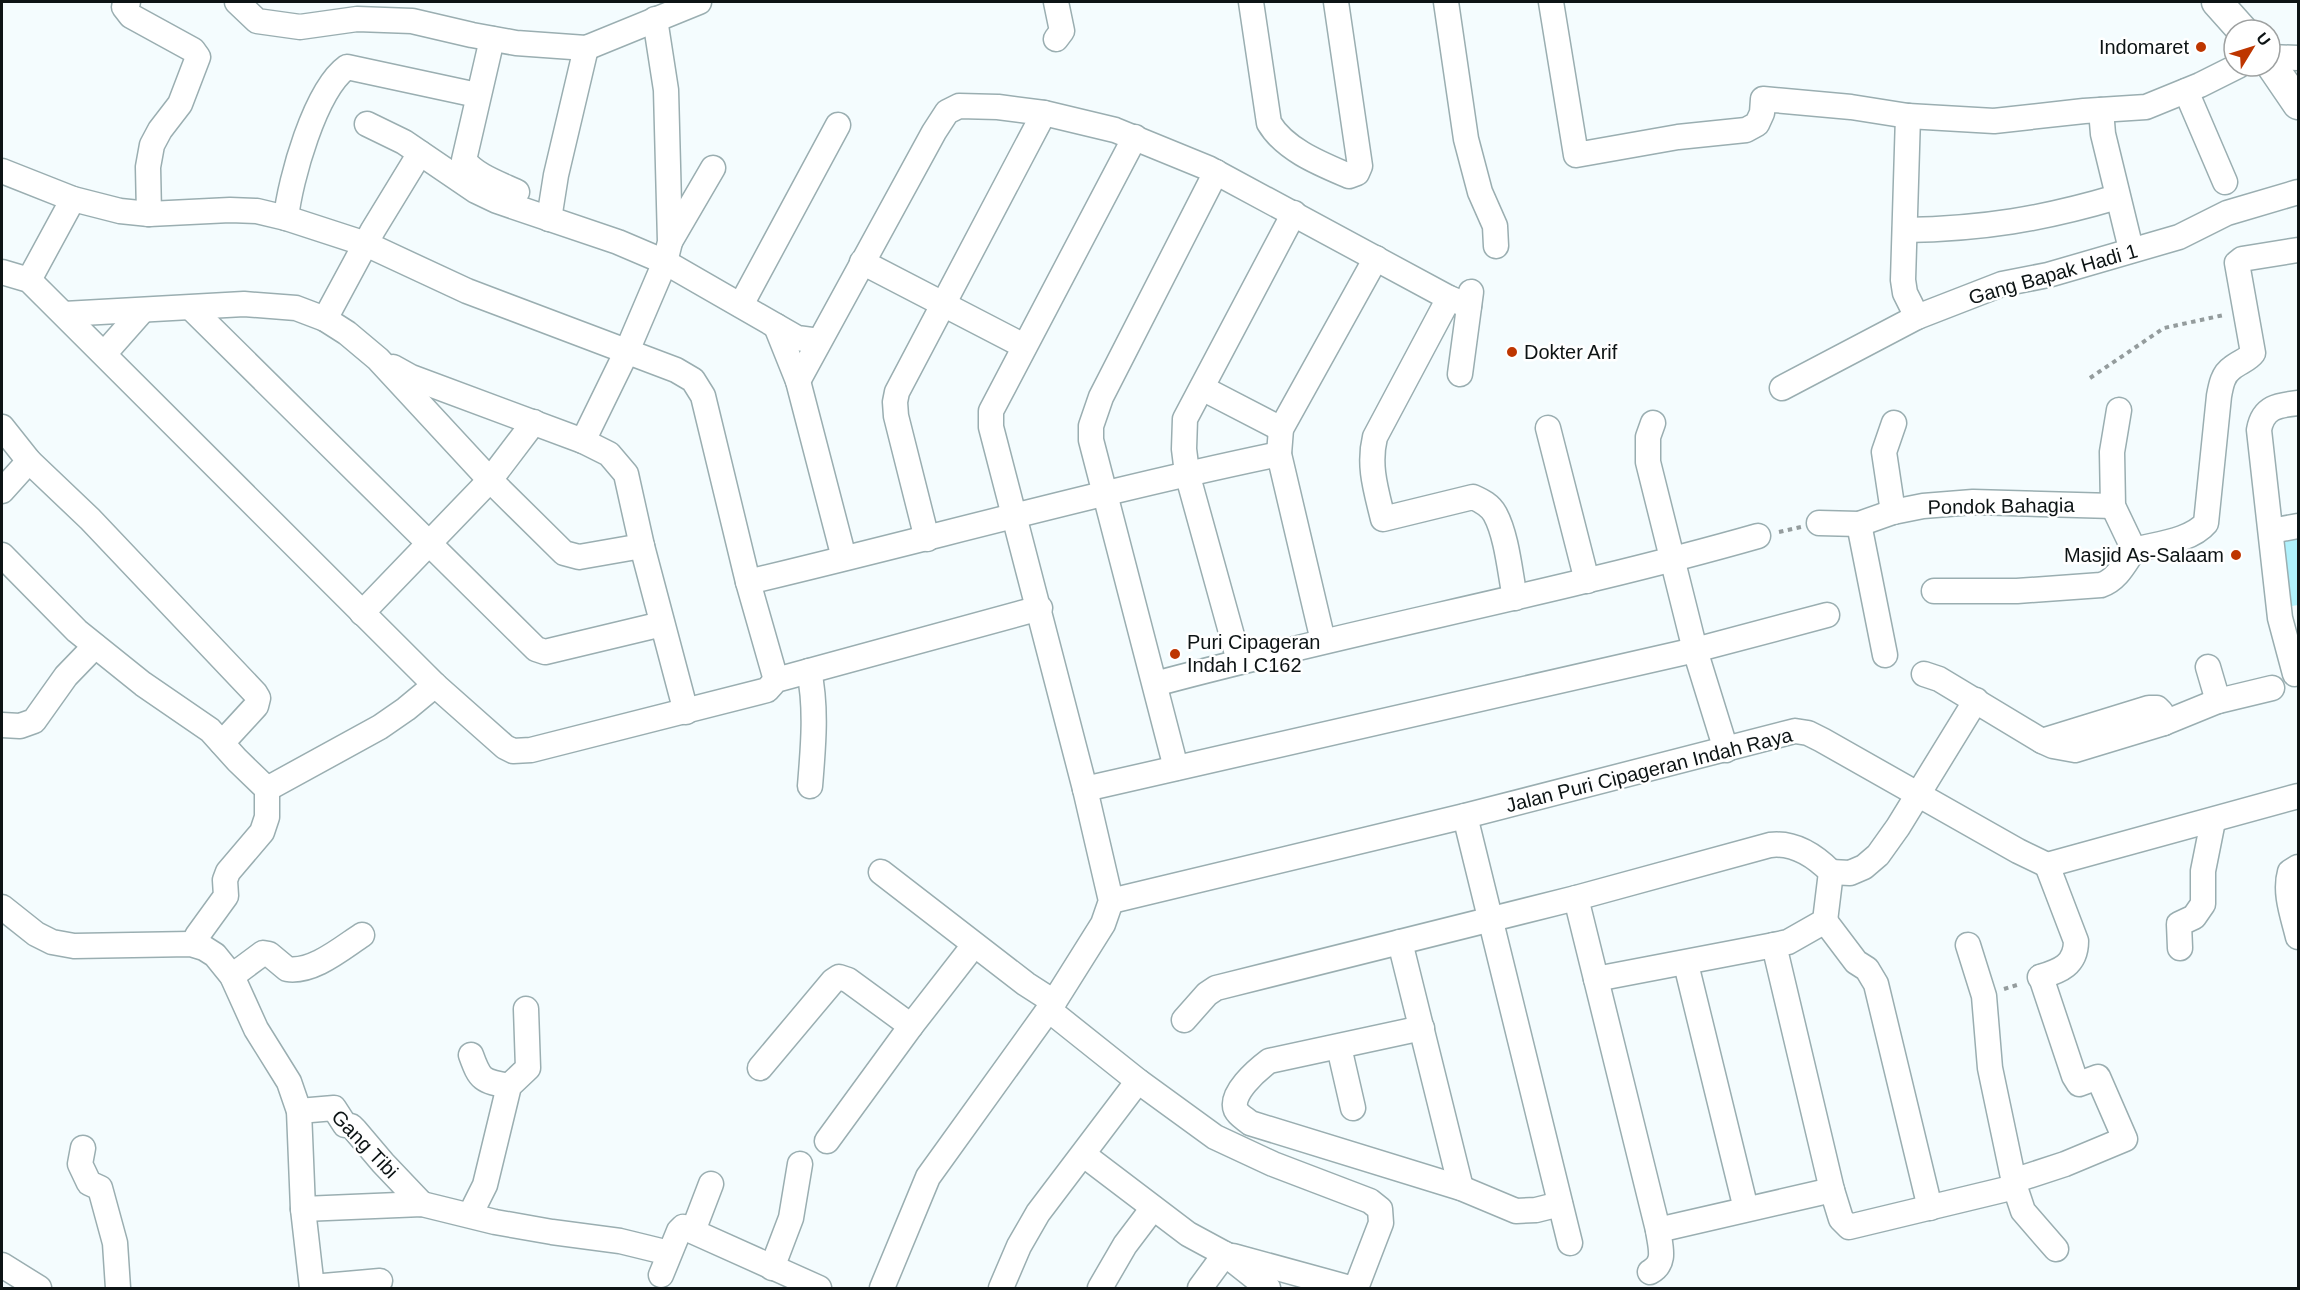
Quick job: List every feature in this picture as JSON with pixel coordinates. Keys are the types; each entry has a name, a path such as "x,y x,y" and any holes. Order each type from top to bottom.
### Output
{"street":[{"path":"128,2 124,7 131,15 193,50 198,57 180,104 160,130 152,145 148,167 149,214"},
{"path":"237,2 257,21 300,27 357,19 412,21 492,39 586,48 699,2"},
{"path":"1056,2 1062,31 1056,39"},
{"path":"1251,2 1269,123 1275,133 1285,142 1326,166 1349,176 1359,170 1359,156 1336,2"},
{"path":"1446,2 1466,139 1480,192 1495,226 1496,246"},
{"path":"1551,2 1576,155 1678,137 1746,130 1757,124 1762,113 1763,99 1851,107 1908,116 1994,121 2146,107 2222,74"},
{"path":"2217,2 2231,18"},
{"path":"655,19 666,90 667,252"},
{"path":"492,39 477,95 464,160 467,164 550,213 618,242 667,252 741,305 776,326 797,338 819,341"},
{"path":"550,213 556,175 586,48"},
{"path":"2282,57 2298,58"},
{"path":"286,218 288,199 316,113 335,79 347,68 477,95"},
{"path":"2280,78 2298,104"},
{"path":"2186,91 2225,182"},
{"path":"798,381 933,132 947,112 959,106 998,107 1044,113 1096,124 1135,137 1216,172 1376,258 1463,298"},
{"path":"2101,110 2103,134 2130,240"},
{"path":"927,540 896,416 897,392 1044,113"},
{"path":"1908,116 1903,280 1911,304"},
{"path":"368,124 497,201 550,213"},
{"path":"741,305 838,125"},
{"path":"882,1288 928,1177 1051,1006 1103,924 1111,901 1086,789 991,427 991,411 1135,137"},
{"path":"325,320 366,244 420,153"},
{"path":"583,441 627,351 667,252 713,168"},
{"path":"2,171 73,199 120,211 149,214 257,211 286,218 366,244 467,291 676,370 693,380 703,396 748,582 776,680"},
{"path":"1176,768 1104,494 1091,440 1091,426 1101,397 1216,172"},
{"name":"Gang Bapak Hadi 1","path":"1782,388 1911,304 2058,272 2179,237 2227,213 2298,192"},
{"path":"1905,230 1960,229 2035,219 2118,197"},
{"path":"29,280 73,199"},
{"path":"1239,661 1188,473 1184,449 1185,419 1294,213"},
{"path":"1934,591 2017,591 2101,585 2115,577 2134,550 2194,532 2206,523 2219,396 2223,380 2230,369 2253,353 2237,266 2239,261 2298,250"},
{"path":"1323,641 1279,454 1281,429 1376,258"},
{"path":"862,262 1024,346"},
{"path":"2,272 29,280 362,614 491,736 513,751 531,750 686,712 767,690 776,680 1040,608"},
{"path":"1460,374 1463,298"},
{"path":"1463,298 1375,437 1371,452 1372,474 1383,519 1473,497 1482,501 1495,515 1502,535 1515,598"},
{"path":"64,314 244,304 296,308 325,320 347,333 378,358 490,480 564,553 579,557 642,546"},
{"path":"190,308 536,649 545,652 662,624"},
{"path":"104,354 142,310"},
{"path":"776,326 798,381 844,558"},
{"path":"378,358 411,377 583,441 609,454 619,463 626,474 642,546 686,712"},
{"path":"1202,388 1281,429"},
{"path":"2297,674 2280,618 2260,439 2261,420 2275,406 2298,403"},
{"path":"2119,410 2112,452 2113,506 2134,550"},
{"path":"362,614 490,480 534,422"},
{"path":"1653,423 1648,437 1648,462 1695,650 1726,750"},
{"path":"1893,512 1884,452 1894,423"},
{"path":"2,427 29,461 90,519 255,693 258,698 256,706 222,743"},
{"path":"1548,428 1587,581"},
{"path":"748,582 927,540 1188,473 1279,454"},
{"path":"2,491 29,461"},
{"name":"Pondok Bahagia","path":"1819,523 1859,524 1893,512 1923,506 1973,502 2113,506"},
{"path":"1859,524 1885,655"},
{"path":"2271,531 2298,526"},
{"path":"1155,684 1323,641 1673,561 1758,536"},
{"path":"2,555 95,646 143,684 210,730 267,789 267,817 262,832 228,872 225,879 226,896 197,936"},
{"path":"1086,789 1695,650 1827,615"},
{"path":"2,725 20,726 34,721 66,676 95,646"},
{"path":"2208,667 2218,701"},
{"path":"809,671 812,684 813,739 810,786"},
{"path":"1924,674 1939,679 1976,700 2042,741 2053,746 2075,750 2164,723 2218,701 2272,688"},
{"path":"267,789 380,727 435,685"},
{"path":"1184,1020 1207,994 1216,988 1576,898 1780,844 1791,846 1819,860 1831,872 1850,873 1864,867 1878,855 1976,700"},
{"name":"Jalan Puri Cipageran Indah Raya","path":"1111,901 1465,816 1795,731 1808,733 2047,865"},
{"path":"1774,945 1832,1190 1841,1219 1849,1227 1930,1209 2014,1184 2125,1139 2098,1077 2079,1084 2074,1076 2040,977 2063,969 2073,960 2076,951 2076,941 2047,865 2298,796"},
{"path":"1465,816 1570,1243"},
{"path":"2180,948 2179,924 2194,917 2203,904 2203,871 2212,821"},
{"path":"2298,867 2290,872 2288,879 2288,894 2298,937"},
{"path":"881,872 1026,984 1138,1081 1215,1137 1273,1164 1371,1201 1380,1209 1381,1223 1356,1288"},
{"path":"1831,872 1825,921 1856,962 1867,969 1876,984 1930,1209"},
{"path":"1576,898 1658,1230 1662,1261 1660,1266 1650,1272"},
{"path":"2,907 36,934 52,942 74,946 191,944 215,955 232,976 256,1029 289,1082 298,1111 303,1209 312,1288 380,1281"},
{"path":"1596,979 1686,964 1788,942 1825,921"},
{"path":"232,976 263,953 269,954 287,969 314,964 362,935"},
{"path":"1400,942 1461,1188"},
{"path":"827,1141 974,945"},
{"path":"1968,945 1984,996 1990,1068 2014,1184 2023,1211 2056,1249"},
{"path":"1686,964 1746,1209"},
{"path":"760,1068 833,981 839,977 848,980 911,1026"},
{"path":"470,1215 485,1185 508,1086 528,1068 526,1009"},
{"path":"1422,1028 1269,1061 1257,1070 1236,1097 1235,1108 1250,1123 1461,1188 1516,1212 1560,1204"},
{"path":"1339,1047 1353,1108"},
{"path":"471,1054 482,1079 508,1086"},
{"path":"1001,1288 1019,1246 1038,1213 1138,1081"},
{"name":"Gang Tibi","path":"298,1111 334,1108 345,1125 355,1130 422,1204"},
{"path":"83,1148 80,1164 89,1182 100,1188 115,1243 118,1288"},
{"path":"1084,1155 1188,1234 1225,1254 1268,1288"},
{"path":"772,1268 790,1218 800,1164"},
{"path":"688,1229 711,1184"},
{"path":"1658,1230 1832,1190"},
{"path":"303,1209 422,1204 552,1232 620,1241 669,1253"},
{"path":"1100,1288 1125,1245 1153,1208"},
{"path":"660,1275 679,1231 688,1229 819,1288"},
{"path":"1200,1288 1225,1254"},
{"path":"1225,1254 1350,1288"},
{"path":"2,1265 39,1288"}],"path":[{"path":"2090,378 2164,328 2245,310"},
{"path":"1758,536 1819,523"},
{"path":"1984,996 2040,977"}],"shaded area":[{"path":"2298,533 2298,605 2286,607 2277,538"}],"place":[{"name":"Indomaret","path":"2201,47"},
{"name":"Dokter Arif","path":"1512,352"},
{"name":"Masjid As-Salaam","path":"2236,555"},
{"name":"Puri Cipageran Indah I C162","path":"1175,654"}]}
